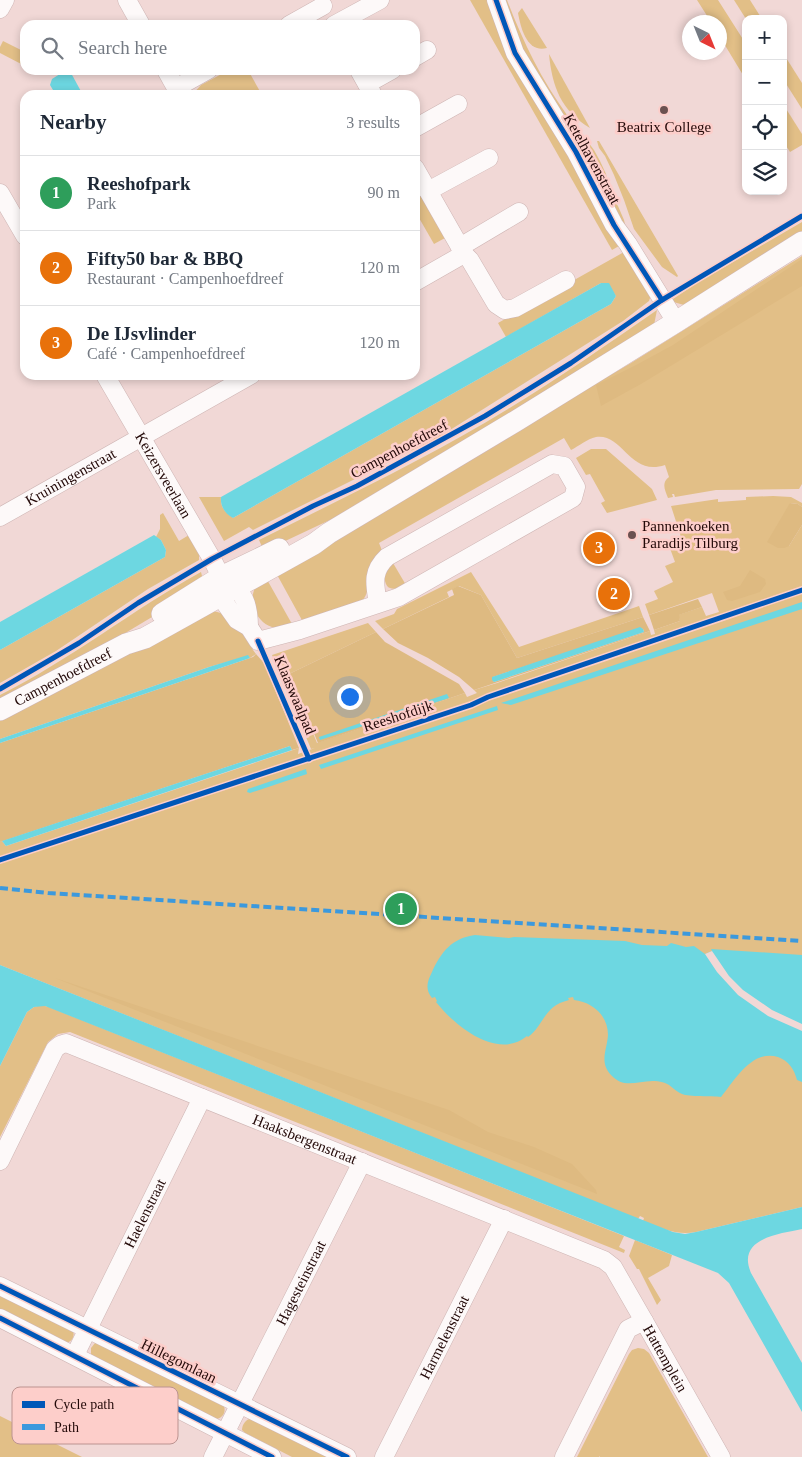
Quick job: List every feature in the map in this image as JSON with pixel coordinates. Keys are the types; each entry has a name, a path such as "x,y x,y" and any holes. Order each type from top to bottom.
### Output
{"street":[{"path":"0,9 5,0"},
{"path":"126,0 138,20"},
{"path":"343,20 380,0"},
{"name":"Ketelhavenstraat","path":"496,0 515,54 576,152 614,225 676,322"},
{"path":"296,20 321,3 331,20"},
{"path":"169,75 177,90"},
{"path":"179,90 201,75"},
{"path":"367,83 382,75"},
{"path":"420,125 458,104"},
{"path":"428,191 489,158"},
{"path":"420,177 496,304 505,310 515,308 566,280"},
{"path":"0,193 20,227"},
{"path":"420,279 519,212"},
{"name":"Campenhoefdreef","path":"0,710 126,644 141,628 190,595 226,587 248,563 310,535 329,532 676,322 802,242"},
{"name":"Keizersveerlaan","path":"108,380 177,498 226,587"},
{"name":"Kruiningenstraat","path":"1,514 141,438 242,380"},
{"path":"226,587 237,620 250,627 258,641 300,630 378,604 399,597 574,498 576,487 564,466 552,464 387,558 378,565 375,575 378,604"},
{"name":"Haaksbergenstraat","path":"0,1161 56,1049 66,1043 604,1260 613,1267 644,1321"},
{"name":"Haelenstraat","path":"88,1330 202,1098"},
{"name":"Hagesteinstraat","path":"239,1404 362,1162"},
{"name":"Harmelenstraat","path":"384,1457 504,1219"},
{"name":"Hillegomlaan","path":"0,1286 347,1457"},
{"path":"0,1318 137,1387"},
{"name":"Hattemplein","path":"564,1457 628,1330 644,1321 721,1457"},
{"path":"75,1355 88,1330"},
{"path":"213,1457 239,1404"},
{"path":"178,1408 272,1457"}],"shaded area":[{"path":"470,0 489,0 620,243 619,246 612,250"},
{"path":"501,0 507,0 533,60 567,115 567,118 563,120 532,72"},
{"path":"697,0 718,0 742,38 742,73 727,49 727,15 707,15"},
{"path":"734,0 750,0 759,15 743,15"},
{"path":"522,8 547,48 540,49 534,47 526,38 518,13"},
{"path":"3,41 20,50 20,63 0,53"},
{"path":"549,54 590,128 572,114 560,97 550,66"},
{"path":"787,59 802,83 802,109 787,85"},
{"path":"220,75 251,75 259,90 196,90 201,85"},
{"path":"787,110 802,134 802,145 790,152 787,147"},
{"path":"574,123 600,161 606,174 611,197 618,206 624,220 628,238 567,125"},
{"path":"597,141 599,141 677,277 662,267 634,229 614,175"},
{"path":"420,195 445,238 434,244 420,220"},
{"path":"802,222 802,232 692,302 684,305 670,301 697,283"},
{"path":"624,252 652,292 649,301 623,321 439,437 253,530 249,527 224,541 199,497 221,497 221,504 233,518 611,304 616,296 609,286 601,283 506,337 498,323"},
{"path":"802,256 802,484 799,489 716,490 675,497 672,494 673,497 668,498 664,484 669,477 665,465 653,467 643,465 613,441 605,438 593,438 571,450 564,438 379,543 383,553 370,566 368,587 363,600 303,622 275,571 631,363"},
{"path":"802,259 802,286 641,384 601,406 596,385 673,345"},
{"path":"657,310 654,325 651,329 332,519 264,551 259,540 385,477 478,427 565,373"},
{"path":"591,449 606,449 652,489 657,500 607,513 601,503 605,501 590,474 586,475 576,458"},
{"path":"746,497 791,497 802,503 802,507 798,504 790,503 789,546 802,525 802,1207 696,1232 682,1233 669,1231 643,1221 644,1218 640,1216 638,1219 0,965 0,842 2,841 6,846 299,748 298,754 315,748 311,749 272,655 368,623 376,632 289,674 317,743 465,693 467,697 477,693 474,690 650,631 651,635 655,634 654,630 680,621 678,615 702,607 706,616 719,612 712,593 649,615 645,604 658,599 654,591 673,582 665,566 675,562 668,543 672,542 674,546 683,543 671,506 718,499 718,502 746,500"},
{"path":"790,503 798,504 802,507 802,525 789,546 778,548 767,542"},
{"path":"163,513 179,541 189,535 199,554 199,560 148,589 56,651 0,683 0,650 165,557 166,550 161,540 156,537 160,529 160,515"},
{"path":"393,563 406,585 395,589 386,585 384,575 384,569"},
{"path":"750,570 765,579 766,584 760,592 732,601 727,600 723,592 740,586"},
{"path":"201,572 200,582 157,614 97,650 0,701 0,695 76,651 150,602"},
{"path":"471,572 519,647 639,606 643,617 517,658 481,595 459,586 447,592 449,597 383,629 375,621 394,614 397,609"},
{"path":"265,576 292,624 272,627 258,617 253,605 253,594 256,586"},
{"path":"458,586 481,595 517,658 643,617 650,631 474,690 459,677 428,658 398,643 383,629 454,595 452,589","holes":["640,628 644,632 494,682 492,678"]},
{"path":"698,599 702,607 679,615 680,621 654,630 649,615"},
{"path":"210,611 225,615 231,620 256,654 250,658 248,656 209,667 0,739 0,720"},
{"path":"376,632 385,642 459,684 465,693 318,743 289,674"},
{"path":"256,654 264,663 299,748 292,750 290,746 0,842 0,743 253,657"},
{"path":"55,978 449,1110 488,1132 534,1147 572,1164 596,1190 597,1194"},
{"path":"41,1005 624,1236 619,1247 625,1250 624,1253 70,1032 58,1034 48,1042 0,1137 0,1066 27,1012"},
{"path":"635,1240 672,1255 669,1266 648,1278 661,1300 657,1305 639,1269 637,1269 629,1256"},
{"path":"0,1293 73,1331 73,1338 67,1343 0,1311"},
{"path":"95,1343 99,1343 224,1406 225,1410 216,1419 178,1400 178,1387 154,1387 91,1355 91,1348"},
{"path":"644,1349 649,1353 708,1457 577,1457 629,1354 632,1350"},
{"path":"0,1416 12,1422 12,1444 56,1444 82,1457 0,1457"},
{"path":"249,1419 329,1457 292,1457 245,1433 242,1430 243,1426"}],"water":[{"path":"58,75 72,75 80,90 53,90 50,85 52,79"},
{"path":"601,283 609,283 616,296 611,304 233,518 221,504 221,497"},
{"path":"154,535 161,540 166,550 165,557 0,650 0,622"},
{"path":"802,602 802,609 511,705 501,703"},
{"path":"640,627 644,632 494,682 492,680 492,677"},
{"path":"248,655 250,658 0,743 0,739"},
{"path":"447,694 449,698 320,740 319,737"},
{"path":"497,706 498,710 321,769 319,765"},
{"path":"290,746 292,750 6,846 2,841"},
{"path":"306,769 307,774 250,793 247,792 248,789"},
{"path":"475,935 509,938 625,941 642,945 667,946 671,943 686,947 694,946 705,954 712,951 711,949 802,955 802,1082 797,1080 793,1069 788,1063 778,1057 769,1056 760,1057 752,1062 738,1075 721,1097 685,1095 668,1084 655,1081 621,1082 611,1075 605,1065 608,1035 605,1021 593,1007 574,1000 573,997 554,1007 528,1037 515,1043 490,1042 477,1037 454,1021 436,1002 435,997 432,998 428,992 429,979 443,952 460,939"},
{"path":"0,965 673,1232 685,1234 696,1232 802,1207 802,1229 762,1240 754,1245 749,1252 748,1261 751,1273 802,1363 802,1412 729,1283 718,1273 45,1006 34,1007 27,1012 0,1066"}],"pier":[{"path":"712,951 729,976 743,990 772,1010 802,1024 802,1031 768,1016 738,995 717,972 705,954"}],"marked path":[{"path":"0,888 48,893 802,941"}],"cycle path":[{"path":"496,0 515,53 576,152 614,225 662,300"},
{"path":"0,689 79,643 138,603 212,559 313,506 357,486 485,416 571,363 662,300 802,216"},
{"name":"Reeshofdijk","path":"0,860 471,705 488,697 802,590"},
{"name":"Klaaswaalpad","path":"258,641 309,759"},
{"path":"0,1286 347,1457"},
{"path":"0,1318 135,1387"},
{"path":"178,1409 272,1457"}],"place":[{"name":"Beatrix College","path":"664,110"},
{"name":"Pannenkoeken Paradijs Tilburg","path":"632,535"},
{"name":"De IJsvlinder","path":"599,548"},
{"name":"Fifty50 bar & BBQ","path":"614,594"},
{"name":"Reeshofpark","path":"401,909"}]}
